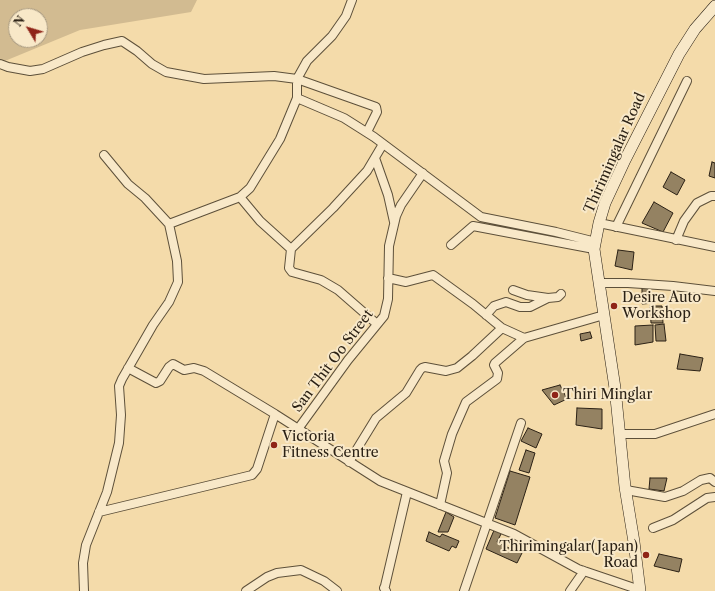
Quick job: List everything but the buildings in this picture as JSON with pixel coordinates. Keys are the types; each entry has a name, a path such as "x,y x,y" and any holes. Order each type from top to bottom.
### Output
{"street":[{"path":"169,224 240,197 250,188 280,139 297,98 297,79 307,61 332,36 346,16 352,0"},
{"name":"Thirimingalar Road","path":"640,591 619,434 615,388 599,283 595,245 599,223 605,203 667,75 695,29 715,6"},
{"path":"0,64 30,71 43,69 82,52 122,41 152,64 166,72 204,79 274,76 297,79 376,107 377,112 367,132"},
{"path":"616,227 687,81"},
{"path":"297,98 344,118 367,132 481,217 556,232 595,245"},
{"path":"377,324 338,290 321,280 292,272 289,268 291,249 333,208 367,171 383,144"},
{"path":"84,591 83,563 86,545 107,492 119,444 121,415 119,386 153,324 169,302 178,282 177,261 169,224 145,198 128,184 104,155"},
{"path":"375,158 388,195 394,225"},
{"name":"San Thit Oo Street","path":"298,429 348,360 384,316 387,304 389,246 396,216 401,204 423,173"},
{"path":"676,240 684,221 698,203 711,196 715,196"},
{"path":"240,197 260,221 291,249"},
{"path":"599,223 715,247"},
{"path":"451,245 473,226 595,245"},
{"path":"388,278 406,282 433,275 502,328 524,338"},
{"path":"599,283 673,286 715,291"},
{"path":"513,290 527,295 548,298 558,297 561,294"},
{"path":"486,315 494,306 506,302 530,307 548,298"},
{"path":"440,505 447,473 444,461 452,434 466,402 497,379 498,373 494,365 495,363 524,338 604,315"},
{"path":"349,462 376,418 406,392 420,370 425,367 446,371 456,368 472,356 502,328"},
{"path":"128,368 158,383 173,364 184,370 194,368 204,371 380,481 514,534 578,569 640,591"},
{"path":"99,512 252,475 257,469 275,414"},
{"path":"619,434 655,434 715,414"},
{"path":"464,591 520,423"},
{"path":"626,490 665,497 684,491 701,480 710,478 715,482"},
{"path":"386,591 384,588 407,492"},
{"path":"653,528 673,520 707,498 715,497"},
{"path":"246,591 267,577 277,573 301,570 324,581 337,591"},
{"path":"570,591 584,571"}],"shaded area":[{"path":"0,0 197,0 191,12 80,30 48,43 48,8 8,8 8,48 36,48 0,63"}],"place":[{"name":"Desire Auto Workshop","path":"614,306"},
{"name":"Thiri Minglar","path":"555,395"},
{"name":"Victoria Fitness Centre","path":"274,445"},
{"name":"Thirimingalar(Japan) Road","path":"646,555"}]}
